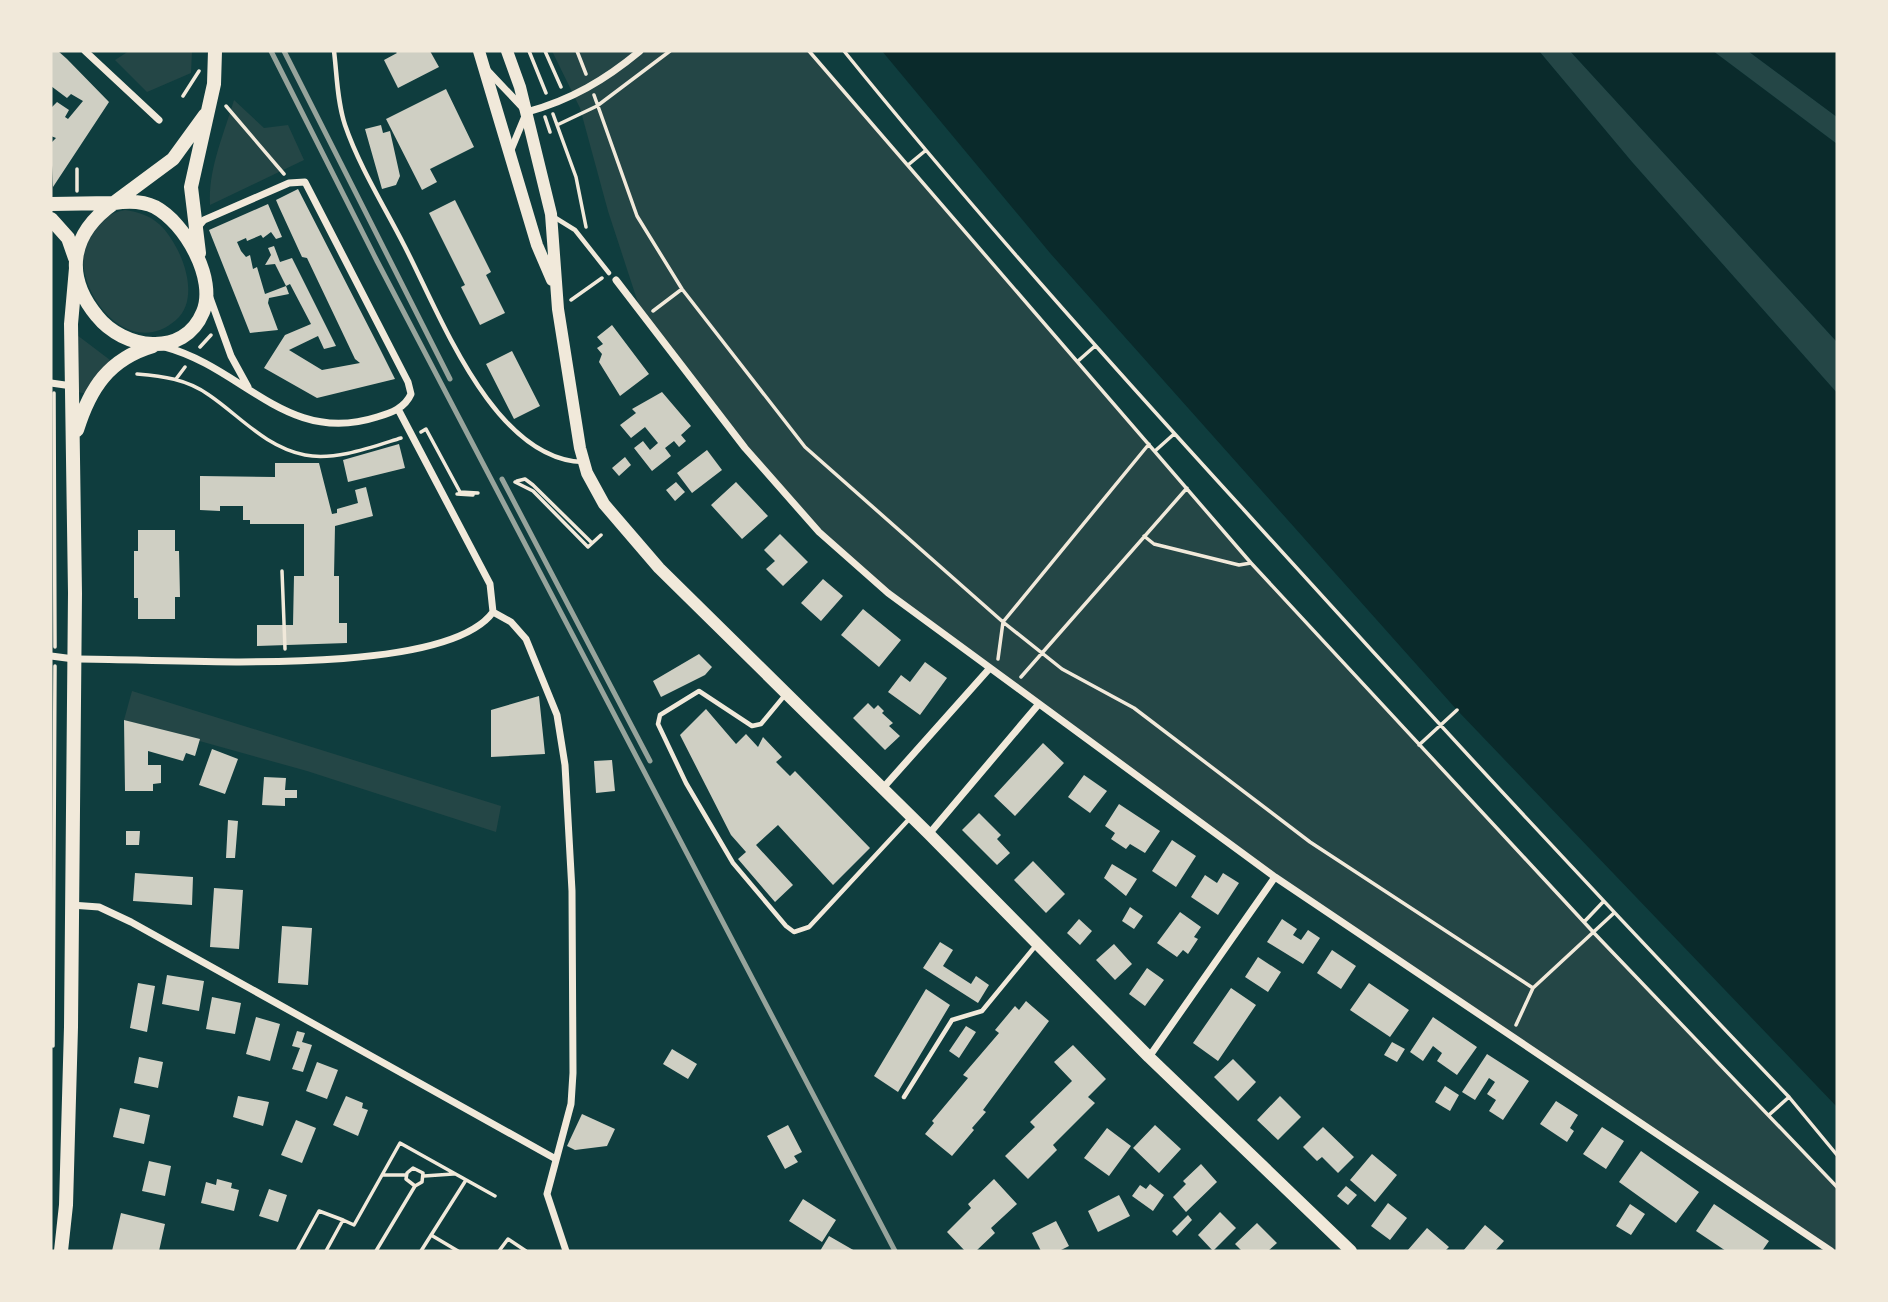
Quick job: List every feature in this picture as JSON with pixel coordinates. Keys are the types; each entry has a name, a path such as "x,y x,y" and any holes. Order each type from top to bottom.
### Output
{"main road":[{"path":"73,444 85,406 103,375 126,356 179,338 199,319 206,300 191,187 214,84 215,51"},
{"path":"479,51 537,245 555,287"},
{"path":"507,51 527,112 551,214 555,287 584,462 595,488 618,522 659,568 883,788 1149,1057 1351,1251"},
{"path":"61,1251 69,1125 75,659 71,294 80,236 87,225 173,159 206,114"},
{"path":"51,204 146,204 167,216 190,245 204,278"},
{"path":"51,219 68,238 88,304 108,328 130,340 156,345"}],"street":[{"path":"85,51 159,120"},
{"path":"527,112 565,101 610,76 640,51"},
{"path":"485,68 527,112"},
{"path":"510,151 527,112"},
{"path":"156,345 197,359 296,418 326,425 364,421 398,409 410,399 408,382 309,187 301,181 289,183 204,220 195,233"},
{"path":"204,278 231,356 239,373 256,394"},
{"path":"616,280 745,448 819,532 888,593 1275,877 1830,1251"},
{"path":"54,384 73,386"},
{"path":"53,656 75,659 299,661 362,658 415,650 461,637 477,629 493,612 490,584 398,409"},
{"path":"493,612 511,621 526,639 556,715 565,765 572,891 573,1073 571,1104 554,1158 547,1194 566,1251"},
{"path":"883,788 989,669"},
{"path":"929,834 1038,705"},
{"path":"1149,1057 1275,877"},
{"path":"71,905 99,907 131,922 554,1158"}],"lane":[{"path":"334,51 342,114 352,141 472,376 500,414 533,445 559,459 584,462"},
{"path":"551,214 575,230 609,273"},
{"path":"786,693 761,724 752,726 699,691 660,715 658,724 686,783 733,863 786,926 794,932 809,927 911,816"},
{"path":"904,1097 952,1020 982,1011 1037,943"}],"path":[{"path":"529,51 544,90"},
{"path":"545,51 562,90"},
{"path":"577,51 588,78"},
{"path":"557,125 597,106 670,51"},
{"path":"809,51 1251,563 1595,934 1837,1187"},
{"path":"844,51 925,151 1174,434 1439,726 1789,1097 1837,1155"},
{"path":"183,96 201,67"},
{"path":"594,93 637,216 682,289 805,447 1003,622 1062,669 1133,708 1310,842 1533,988"},
{"path":"226,106 289,183"},
{"path":"554,117 576,177 587,228"},
{"path":"908,165 925,151"},
{"path":"77,169 77,192"},
{"path":"558,309 609,273"},
{"path":"643,318 682,289"},
{"path":"193,354 214,333"},
{"path":"1077,361 1095,346"},
{"path":"176,379 187,362"},
{"path":"136,374 176,379 211,396 254,431 305,455 341,453 412,435"},
{"path":"53,1052 54,384"},
{"path":"424,430 460,492 478,493 458,496 424,430"},
{"path":"1155,451 1174,434"},
{"path":"989,669 998,658 1003,622 1149,444"},
{"path":"592,543 533,485 525,479 515,482 533,491 588,547 601,535"},
{"path":"1013,687 1187,488"},
{"path":"1143,536 1154,544 1239,565 1251,563"},
{"path":"282,571 285,646"},
{"path":"1419,745 1457,710"},
{"path":"1584,922 1603,902"},
{"path":"1513,1038 1517,1020 1533,988 1595,934 1614,913"},
{"path":"1769,1114 1789,1097"},
{"path":"297,1251 319,1211 354,1225 400,1143 495,1196"},
{"path":"382,1175 406,1175 416,1168 424,1176 455,1174"},
{"path":"406,1175 407,1182 415,1186"},
{"path":"376,1251 415,1186 422,1182 424,1176"},
{"path":"421,1251 466,1180"},
{"path":"326,1251 343,1220"},
{"path":"430,1236 458,1251"},
{"path":"499,1251 508,1238 525,1251"}],"shaded area":[{"path":"129,51 192,51 191,73 147,92 115,60"},
{"path":"552,51 809,51 1251,563 1595,934 1837,1187 1837,1251 1830,1251 1275,877 888,593 819,532 745,448 643,318 608,211 580,108"},
{"path":"882,51 1539,51 1632,162 1837,393 1837,1107 1457,710 1050,253"},
{"path":"1539,51 1570,51 1837,342 1837,393 1632,162"},
{"path":"1570,51 1713,51 1837,144 1837,342"},
{"path":"1713,51 1748,51 1837,117 1837,144"},
{"path":"1748,51 1837,51 1837,117"},
{"path":"234,100 264,128 288,125 304,160 210,205 211,178"},
{"path":"125,210 143,214 159,224 174,244 186,270 188,298 184,310 176,320 152,332 128,329 107,315 92,293 84,268 85,243 98,222"},
{"path":"77,335 110,360 87,394 78,392"},
{"path":"132,691 501,806 496,832 307,771 124,720"}],"building":[{"path":"51,51 58,51 109,102 53,187 51,143 56,138 51,136 51,108 57,102 69,110 65,117 68,119 83,101 71,94 67,98 51,86"},
{"path":"395,51 430,51 439,67 398,88 384,60 397,53"},
{"path":"446,89 474,147 430,169 437,182 422,190 386,119"},
{"path":"381,125 383,133 390,131 400,176 396,185 382,189 365,129"},
{"path":"298,189 395,379 317,398 264,368 285,335 311,324 290,284 286,286 275,264 265,265 271,255 268,248 274,246 280,262 292,258 336,346 324,349 318,336 289,350 322,370 360,363 355,359 307,258 302,257 276,200"},
{"path":"455,200 491,272 486,275 505,313 480,325 461,287 465,285 429,213"},
{"path":"268,204 282,237 276,239 271,232 263,238 261,235 237,242 246,257 250,255 253,269 257,267 265,294 286,286 289,294 269,298 268,303 278,330 250,333 209,230"},
{"path":"612,325 649,374 620,396 599,362 602,354 597,348 603,344 597,337"},
{"path":"512,351 540,406 514,419 486,364"},
{"path":"662,392 691,426 681,435 686,441 679,447 674,441 665,448 671,456 652,471 634,448 643,441 650,450 658,443 645,427 631,438 620,425 636,413 632,409"},
{"path":"399,444 405,468 348,482 343,460"},
{"path":"707,450 722,470 692,493 677,473"},
{"path":"625,457 631,465 619,476 612,468"},
{"path":"275,463 319,463 332,514 337,513 337,509 358,503 355,490 366,487 373,516 335,526 334,576 339,576 339,623 347,623 347,643 257,646 257,625 293,625 294,576 304,576 304,524 250,524 250,520 243,520 243,506 220,506 220,511 200,510 200,476 275,477"},
{"path":"676,482 685,492 675,501 666,490"},
{"path":"736,482 768,516 742,539 711,505"},
{"path":"138,530 175,530 175,551 179,551 180,597 175,597 175,619 138,619 138,598 134,598 134,551 138,551"},
{"path":"780,534 808,562 783,586 766,569 775,561 764,550"},
{"path":"823,579 843,596 821,621 801,603"},
{"path":"863,609 901,640 879,667 841,635"},
{"path":"699,654 712,667 705,675 661,697 653,681"},
{"path":"925,662 947,678 920,715 888,692 901,675 910,682"},
{"path":"539,696 545,754 491,757 491,710"},
{"path":"868,703 874,709 878,705 884,711 882,713 893,723 889,726 900,736 885,750 853,718"},
{"path":"706,709 736,744 746,734 758,747 763,737 782,757 776,762 790,776 795,771 870,848 833,885 778,825 756,845 793,885 775,902 738,859 746,852 731,835 680,735"},
{"path":"124,720 200,739 195,756 186,753 183,761 148,751 148,765 161,765 161,783 153,784 153,791 125,791"},
{"path":"1043,743 1064,763 1015,816 994,796"},
{"path":"212,749 238,759 225,794 199,785"},
{"path":"612,760 615,791 596,793 594,761"},
{"path":"1084,775 1107,791 1090,813 1068,797"},
{"path":"264,777 286,778 285,790 297,790 297,798 285,798 285,806 262,805"},
{"path":"1119,804 1160,831 1145,853 1130,844 1126,849 1111,839 1115,833 1105,826"},
{"path":"979,813 1001,835 997,839 1010,853 997,865 962,830"},
{"path":"228,820 238,821 235,858 226,858"},
{"path":"126,831 140,831 139,845 126,845"},
{"path":"1172,840 1196,856 1176,887 1152,871"},
{"path":"1033,861 1065,894 1046,913 1014,880"},
{"path":"1112,864 1137,879 1126,896 1104,878"},
{"path":"135,873 193,877 192,905 133,901"},
{"path":"1223,873 1239,883 1218,915 1191,897 1205,875 1217,883"},
{"path":"214,888 243,890 239,949 210,947"},
{"path":"1130,907 1143,916 1134,929 1122,921"},
{"path":"1180,912 1201,927 1194,937 1198,939 1188,954 1183,950 1177,957 1157,943"},
{"path":"1079,919 1092,931 1080,945 1067,933"},
{"path":"1282,919 1297,929 1293,935 1301,940 1308,930 1320,938 1303,964 1267,942"},
{"path":"282,926 312,928 308,985 278,983"},
{"path":"940,942 953,950 943,966 971,984 976,976 989,985 978,1003 923,968"},
{"path":"1114,944 1132,964 1115,980 1096,960"},
{"path":"1332,950 1356,966 1341,989 1317,973"},
{"path":"1258,957 1281,972 1268,992 1245,977"},
{"path":"1147,968 1164,980 1145,1006 1129,994"},
{"path":"167,975 204,981 199,1011 162,1004"},
{"path":"138,983 155,986 147,1032 130,1028"},
{"path":"1369,983 1409,1010 1390,1037 1350,1010"},
{"path":"1231,988 1256,1005 1218,1061 1193,1043"},
{"path":"926,989 950,1005 898,1092 874,1076"},
{"path":"212,997 241,1003 235,1034 206,1029"},
{"path":"1026,1001 1049,1021 983,1110 986,1112 972,1128 974,1130 952,1156 925,1134 934,1123 932,1121 968,1078 963,1075 999,1033 995,1030 1015,1006 1019,1010"},
{"path":"256,1017 280,1024 270,1061 246,1054"},
{"path":"1433,1017 1477,1047 1457,1075 1437,1061 1442,1053 1433,1046 1423,1061 1410,1052"},
{"path":"966,1026 976,1032 959,1058 949,1051"},
{"path":"297,1031 305,1033 302,1042 312,1045 303,1072 292,1069 300,1048 292,1046"},
{"path":"1392,1042 1405,1049 1397,1062 1384,1055"},
{"path":"1073,1045 1106,1079 1088,1097 1095,1103 1053,1145 1057,1150 1028,1179 1005,1156 1035,1127 1030,1122 1072,1081 1054,1062"},
{"path":"672,1049 697,1064 688,1079 663,1064"},
{"path":"1487,1054 1529,1081 1503,1120 1489,1111 1496,1100 1487,1094 1495,1082 1489,1078 1475,1100 1462,1092"},
{"path":"139,1057 163,1062 158,1088 134,1083"},
{"path":"1233,1059 1256,1082 1238,1101 1214,1077"},
{"path":"317,1062 338,1070 327,1099 306,1091"},
{"path":"1445,1086 1459,1095 1450,1111 1435,1102"},
{"path":"238,1096 269,1102 263,1126 233,1117"},
{"path":"346,1096 363,1103 362,1108 368,1110 358,1136 333,1125"},
{"path":"1280,1096 1301,1117 1278,1140 1257,1120"},
{"path":"1556,1101 1578,1115 1570,1128 1574,1131 1567,1142 1540,1124"},
{"path":"120,1108 150,1115 144,1144 113,1137"},
{"path":"582,1114 615,1129 607,1146 575,1150 567,1146"},
{"path":"296,1120 316,1128 302,1163 281,1155"},
{"path":"788,1125 802,1152 794,1156 798,1162 785,1169 767,1136"},
{"path":"1155,1125 1181,1149 1159,1173 1133,1148"},
{"path":"1323,1127 1354,1157 1338,1173 1322,1157 1317,1161 1303,1147"},
{"path":"1602,1127 1624,1141 1606,1169 1583,1154"},
{"path":"1107,1128 1131,1146 1109,1176 1084,1158"},
{"path":"1641,1151 1699,1192 1676,1223 1619,1182"},
{"path":"1372,1154 1397,1175 1375,1202 1350,1180"},
{"path":"149,1161 171,1166 165,1196 142,1191"},
{"path":"1201,1164 1217,1182 1186,1212 1173,1197 1186,1184 1183,1181"},
{"path":"217,1179 232,1183 231,1188 239,1190 234,1211 201,1203 206,1182 216,1185"},
{"path":"994,1179 1017,1204 991,1228 995,1233 976,1251 965,1251 947,1232 971,1208 968,1204"},
{"path":"1150,1184 1164,1195 1153,1211 1132,1196 1140,1185 1146,1189"},
{"path":"1346,1186 1357,1195 1348,1205 1337,1196"},
{"path":"269,1189 287,1195 278,1222 259,1216"},
{"path":"1119,1195 1130,1216 1098,1232 1088,1211"},
{"path":"803,1199 836,1220 822,1242 789,1221"},
{"path":"1388,1203 1407,1218 1390,1240 1371,1226"},
{"path":"1630,1204 1645,1214 1631,1235 1616,1226"},
{"path":"1714,1204 1769,1241 1762,1251 1726,1251 1696,1231"},
{"path":"1220,1212 1236,1228 1213,1251 1198,1235"},
{"path":"121,1213 165,1224 159,1251 112,1251"},
{"path":"1188,1215 1192,1220 1177,1236 1172,1231"},
{"path":"1056,1221 1069,1246 1059,1251 1041,1251 1032,1233"},
{"path":"1257,1223 1277,1243 1268,1251 1242,1251 1235,1244"},
{"path":"1485,1225 1504,1241 1495,1251 1463,1251"},
{"path":"1427,1228 1449,1247 1445,1251 1407,1251"},
{"path":"829,1236 855,1251 820,1251"}],"railway":[{"path":"271,51 377,261 895,1251"},
{"path":"284,51 450,379"},
{"path":"502,479 650,761"}]}
